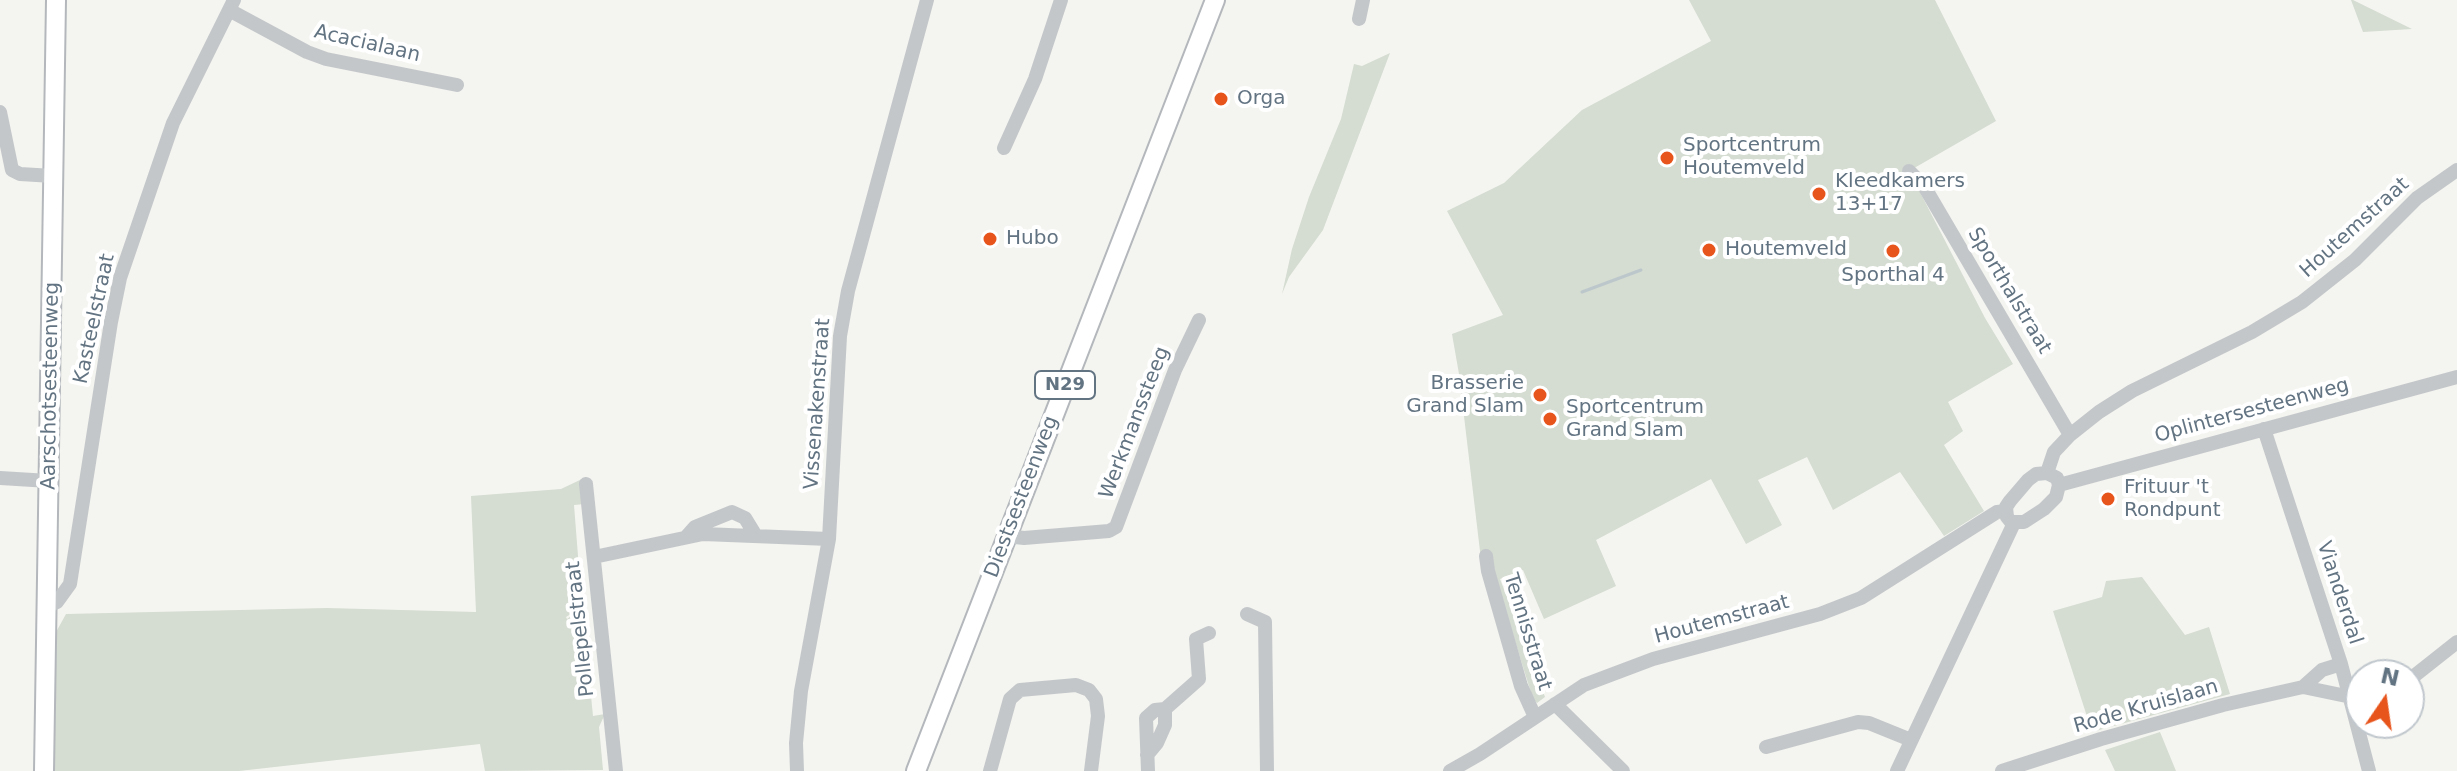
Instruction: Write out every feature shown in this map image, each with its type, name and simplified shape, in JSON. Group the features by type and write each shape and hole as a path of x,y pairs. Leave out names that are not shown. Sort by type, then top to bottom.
{"main road":[{"name":"Aarschotsesteenweg","path":"44,771 56,0"},
{"name":"Diestsesteenweg","path":"916,771 1215,0"}],"street":[{"name":"Vissenakenstraat","path":"797,771 801,691 829,539 840,336 848,291 927,0"},
{"path":"1004,148 1035,79 1061,0"},
{"path":"1359,19 1363,0"},
{"name":"Acacialaan","path":"231,5 307,52 326,59 457,85"},
{"name":"Kasteelstraat","path":"47,606 57,602 70,584 120,278 173,123 231,5"},
{"path":"0,112 12,170 20,174 53,176"},
{"name":"Houtemstraat","path":"2010,517 2010,501 2028,480 2036,474 2047,473 2050,459 2070,435 2111,403 2252,332 2302,302 2355,260 2417,198 2457,170"},
{"name":"Sporthalstraat","path":"1909,171 1924,186 2070,435"},
{"name":"Werkmanssteeg","path":"1007,536 1024,538 1109,531 1116,527 1175,370 1199,320"},
{"name":"Oplintersesteenweg","path":"2059,485 2457,377"},
{"name":"Vianderdal","path":"2264,429 2345,669"},
{"path":"2047,473 2053,474 2059,485"},
{"path":"0,478 49,481"},
{"name":"Pollepelstraat","path":"586,484 616,771"},
{"name":"Houtemstraat","path":"1450,771 1584,685 1625,668 1820,614 1861,598 1997,512 2024,522 2056,497 2059,485"},
{"path":"685,538 695,527 732,512 745,518 756,536"},
{"path":"1897,771 2010,517"},
{"path":"594,557 703,534 829,539"},
{"name":"Tennisstraat","path":"1486,556 1521,686 1535,717"},
{"path":"1247,614 1265,622 1267,771"},
{"path":"1148,771 1146,718 1155,710 1165,709 1199,679 1196,639 1209,633"},
{"path":"2425,667 2457,642"},
{"name":"Rode Kruislaan","path":"2303,687 2322,670 2341,664"},
{"path":"990,771 1010,699 1020,690 1076,685 1089,690 1096,699 1098,716 1091,771"},
{"name":"Rode Kruislaan","path":"2002,771 2131,730 2303,687 2345,696"},
{"path":"1555,704 1623,771"},
{"path":"1766,747 1858,722 1869,723 1911,740"},
{"name":"Vianderdal","path":"2363,739 2369,771"}],"shaded area":[{"name":"Houtemveld","path":"1689,0 1935,0 1996,121 1909,171 1985,318 2013,364 1948,402 1963,431 1944,445 1984,511 1944,536 1900,472 1833,510 1807,457 1758,480 1782,525 1746,544 1711,479 1596,540 1616,586 1544,619 1523,570 1500,579 1545,697 1537,703 1533,699 1494,574 1482,568 1452,334 1503,315 1447,211 1504,183 1582,110 1711,41"},
{"path":"2353,0 2412,29 2363,32"},
{"path":"1390,53 1323,230 1289,277 1282,294 1292,249 1309,197 1341,119 1354,64 1362,66"},
{"path":"582,479 585,504 574,505 582,607 566,617 577,612 583,616 593,716 605,714 599,727 603,770 485,771 480,744 239,771 50,771 50,643 66,614 327,608 476,612 471,496 561,489"},
{"path":"2142,577 2185,635 2209,627 2230,694 2092,732 2053,611 2102,597 2106,581"},
{"path":"2160,732 2176,771 2115,771 2105,750"}],"waterway":[{"path":"1582,292 1641,270"}],"place":[{"name":"Orga","path":"1221,99"},
{"name":"Sportcentrum Houtemveld","path":"1667,158"},
{"name":"Kleedkamers 13+17","path":"1819,194"},
{"name":"Hubo","path":"990,239"},
{"name":"Houtemveld","path":"1709,250"},
{"name":"Sporthal 4","path":"1893,251"},
{"name":"Brasserie Grand Slam","path":"1540,395"},
{"name":"Sportcentrum Grand Slam","path":"1550,419"},
{"name":"Frituur 't Rondpunt","path":"2108,499"}]}
